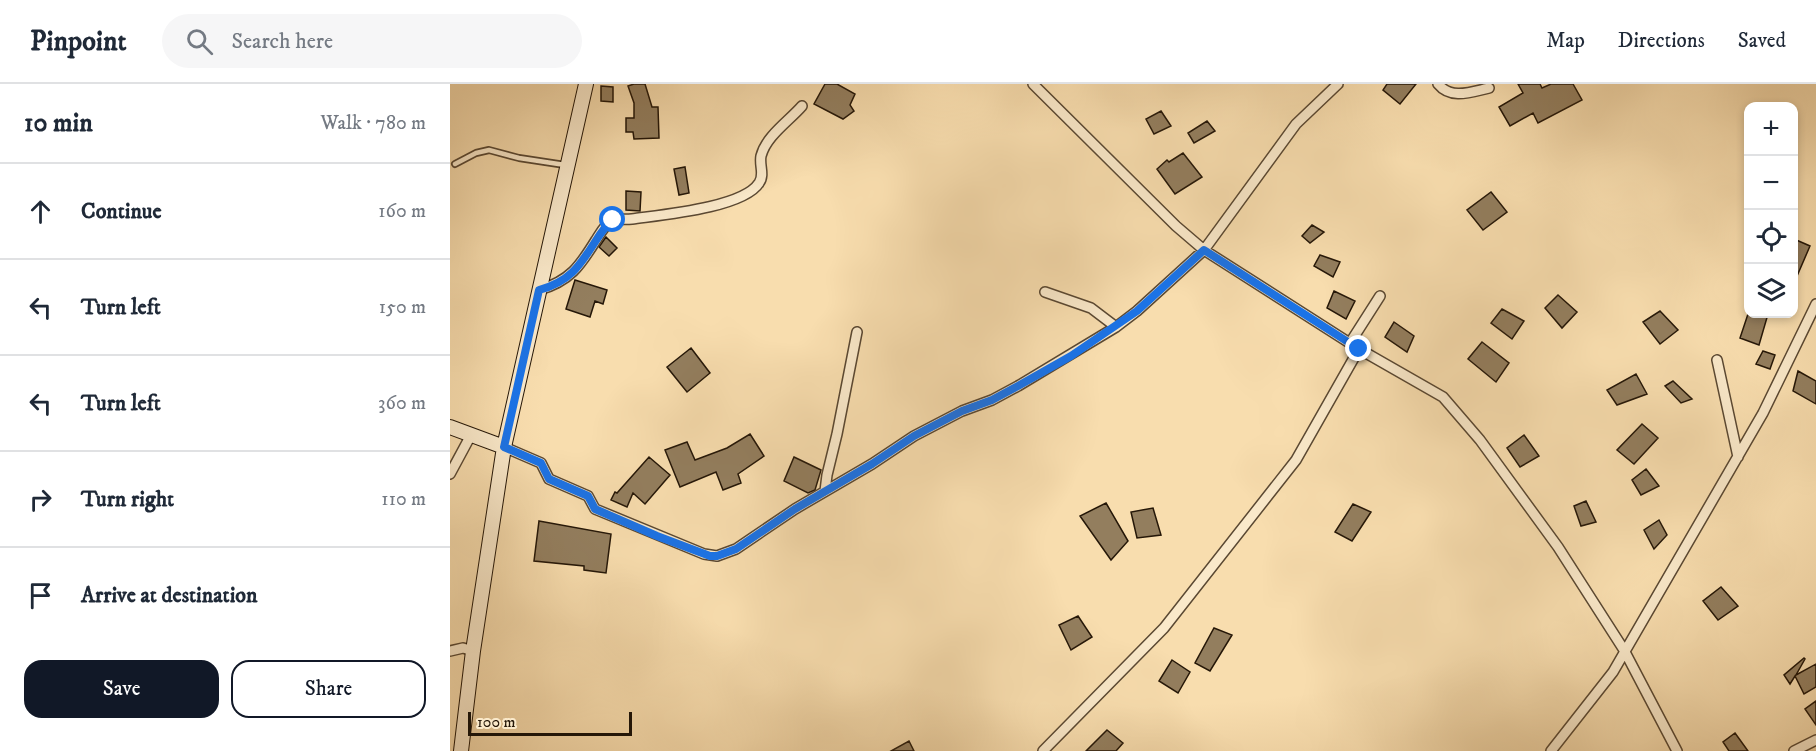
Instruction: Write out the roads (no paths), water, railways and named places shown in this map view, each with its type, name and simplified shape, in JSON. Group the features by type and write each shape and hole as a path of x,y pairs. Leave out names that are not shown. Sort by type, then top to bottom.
{"main road":[{"path":"461,751 473,651 504,447 586,84"},
{"path":"450,427 504,447"}],"street":[{"path":"1033,84 1176,226 1204,250 1355,346 1443,398 1480,440 1558,547 1624,650 1677,751"},
{"path":"504,447 541,463 549,479 588,496 595,509 710,556 717,556 736,549 795,509 938,423 1018,386 1116,327 1137,311 1204,250 1296,124 1338,84"},
{"path":"1438,84 1443,90 1452,94 1489,88"},
{"path":"539,290 555,286 574,271 610,222 616,219 697,209 717,205 746,194 759,184 762,173 761,156 769,142 802,106"},
{"path":"1045,292 1091,308 1116,327"},
{"path":"1043,751 1164,628 1296,460 1380,296"},
{"path":"1551,751 1613,672 1763,413 1816,304"},
{"path":"825,491 856,332"},
{"path":"1716,360 1738,457"},
{"path":"450,474 471,435"},
{"path":"450,651 463,648 473,651"},
{"path":"1794,751 1816,740"}],"lane":[{"path":"455,164 476,153 489,150 519,158 568,166"}]}
